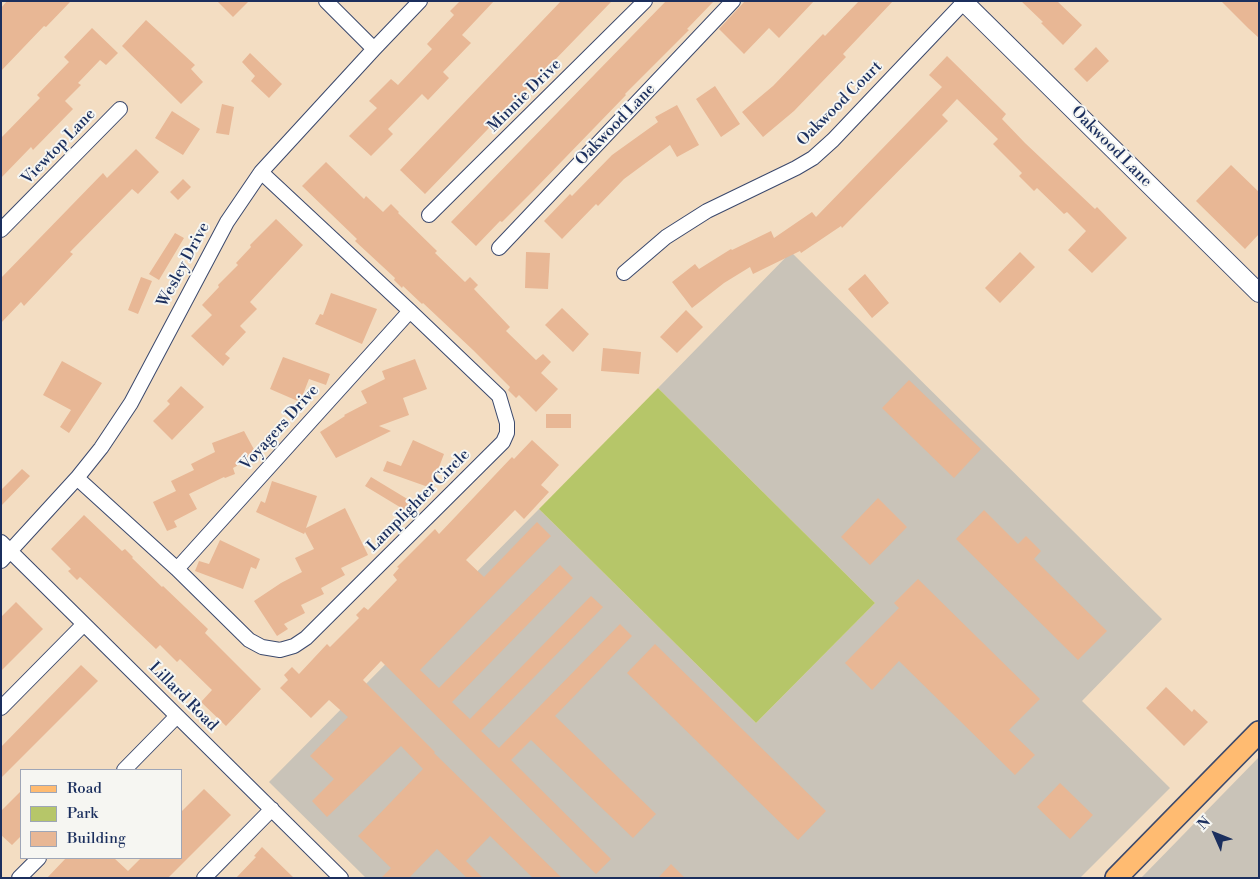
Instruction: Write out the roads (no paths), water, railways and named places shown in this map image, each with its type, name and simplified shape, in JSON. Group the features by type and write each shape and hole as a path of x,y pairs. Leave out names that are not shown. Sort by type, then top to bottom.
{"main road":[{"path":"1116,878 1259,732"}],"street":[{"path":"326,1 374,49"},
{"name":"Wesley Drive","path":"5,551 76,478 101,448 131,403 227,222 261,172 420,1"},
{"name":"Minnie Drive","path":"429,215 645,1"},
{"name":"Oakwood Lane","path":"499,248 733,1"},
{"name":"Oakwood Lane","path":"963,2 1257,288"},
{"name":"Oakwood Court","path":"624,273 666,236 707,211 796,168 812,158 834,140 963,2"},
{"name":"Viewtop Lane","path":"1,230 120,108"},
{"name":"Lamplighter Circle","path":"76,478 177,568 249,640 262,647 280,650 294,646 306,638 503,442 507,433 507,423 499,396 261,172"},
{"name":"Voyagers Drive","path":"177,568 410,311"},
{"name":"Lillard Road","path":"5,551 84,624 341,878"},
{"path":"1,708 84,624"},
{"path":"125,769 178,716"},
{"path":"204,878 272,809"},
{"path":"19,878 38,859"}]}
